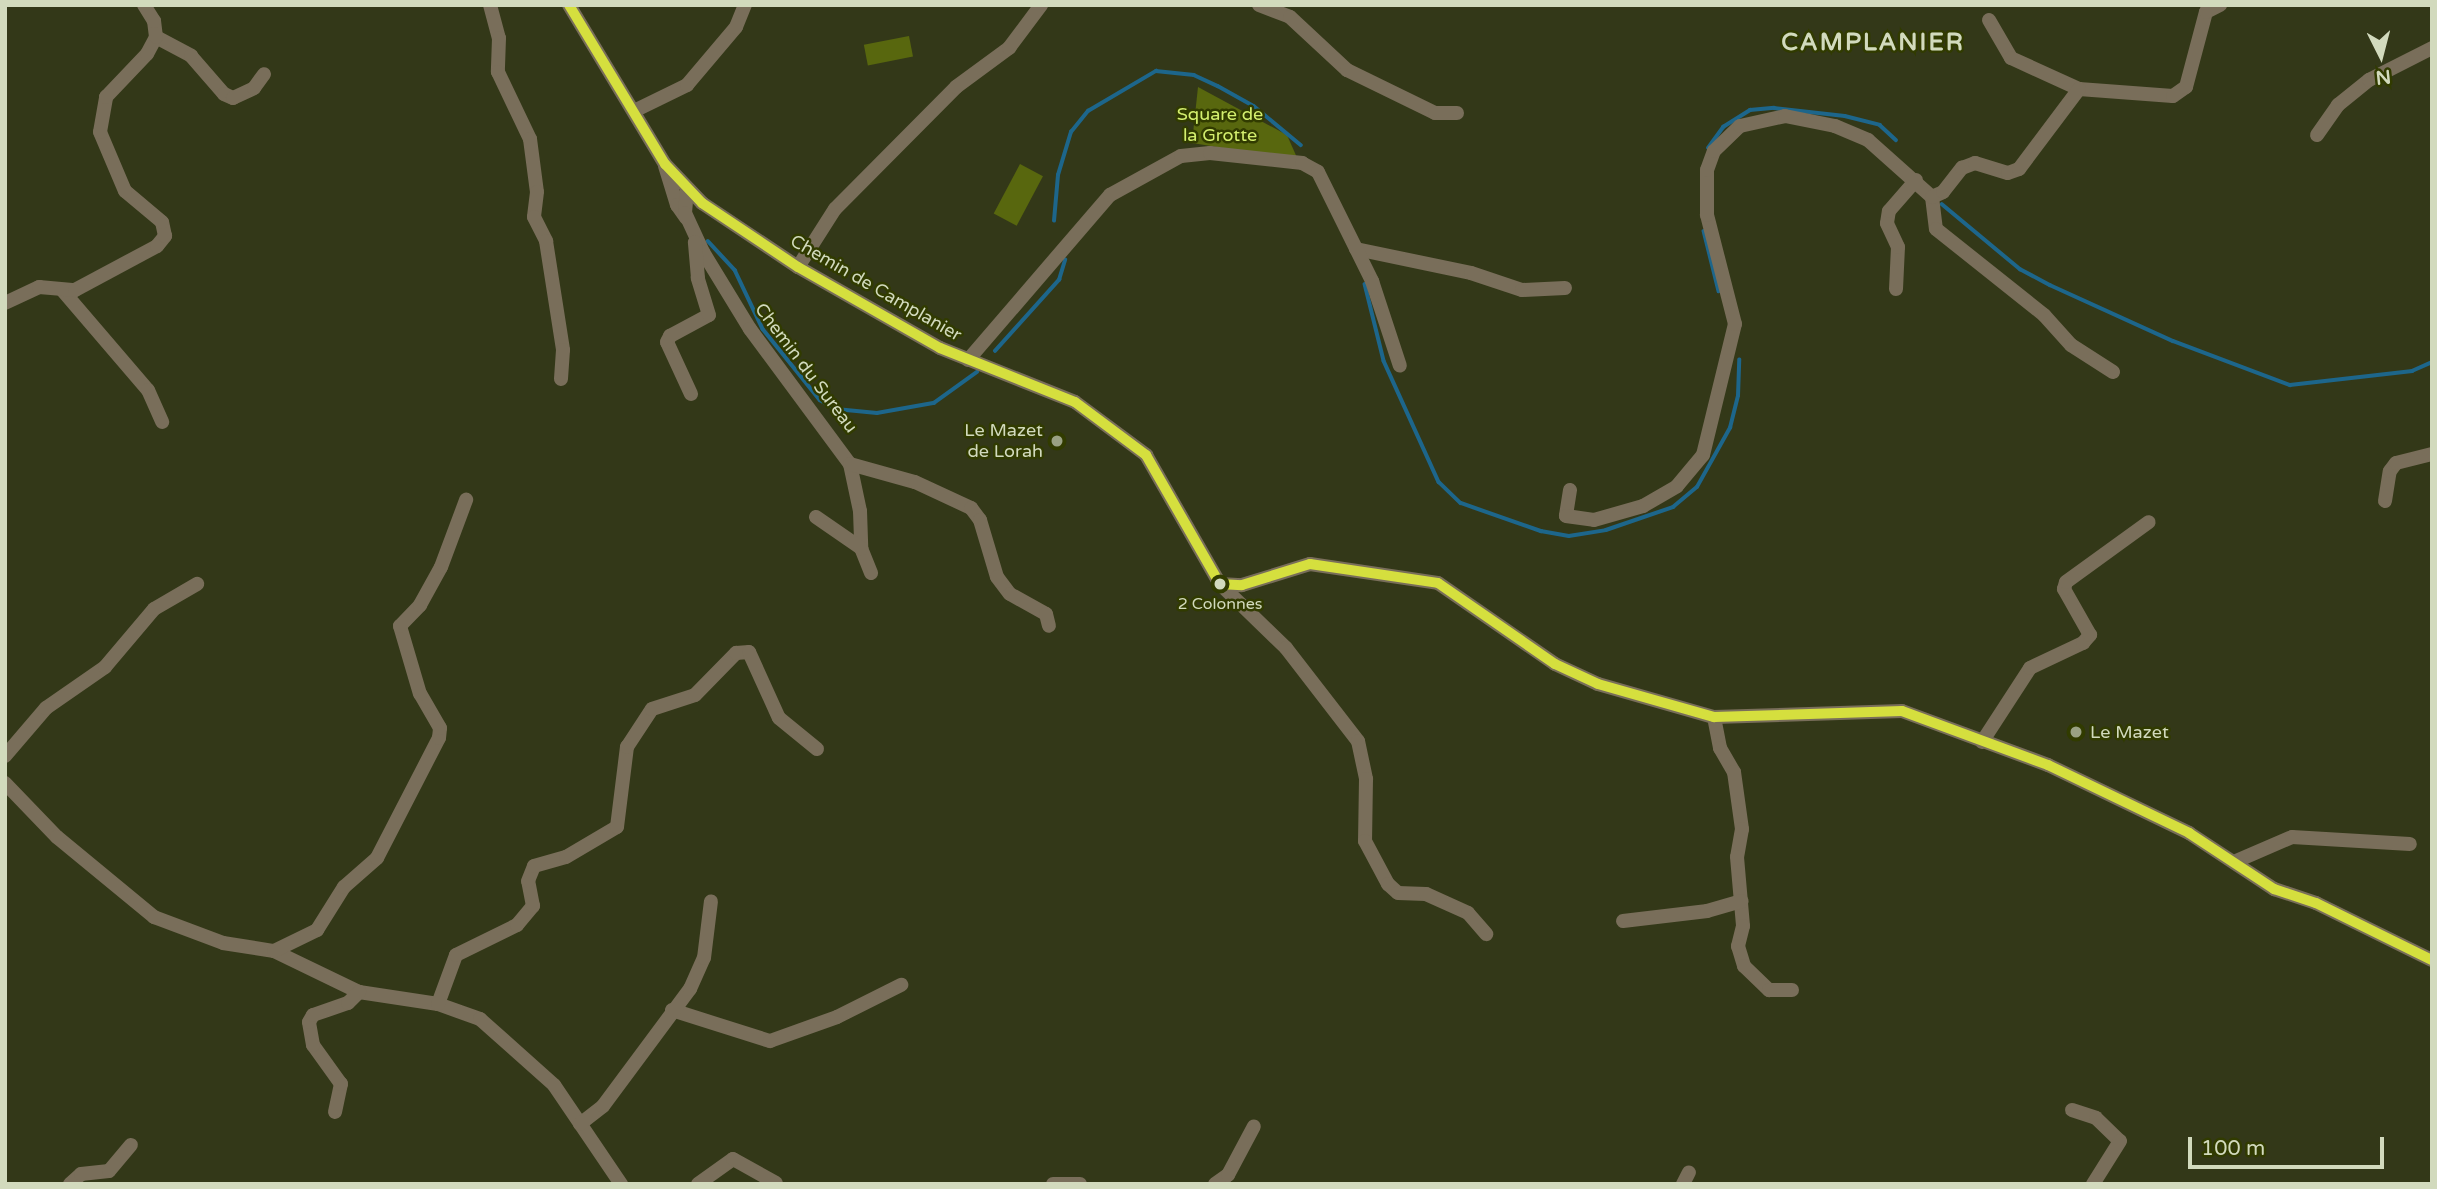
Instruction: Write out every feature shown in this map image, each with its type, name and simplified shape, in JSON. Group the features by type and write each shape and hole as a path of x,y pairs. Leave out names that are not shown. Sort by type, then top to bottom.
{"street":[{"path":"5,303 39,287 75,290 145,252 165,236 162,222 125,191 100,132 106,97 147,54 156,37 154,21 144,5"},
{"path":"490,5 499,38 498,72 530,139 537,191 534,217 546,241 563,350 561,379"},
{"name":"Chemin de Camplanier","path":"569,5 636,110 665,164 702,203 799,267 968,360 1075,402 1146,455 1220,584 1233,601 1286,648 1359,741 1366,779 1365,841 1388,884 1398,893 1426,894 1468,914 1486,934"},
{"path":"636,110 687,85 736,27 745,5"},
{"path":"799,267 835,209 956,87 1009,48 1041,5"},
{"path":"1259,5 1290,17 1347,70 1435,113 1457,113"},
{"path":"1989,20 2011,58 2079,89 2173,96 2186,88 2206,12 2221,5"},
{"path":"156,37 191,56 225,94 233,98 254,88 264,75"},
{"path":"2316,135 2338,105 2369,80 2432,48"},
{"path":"2079,89 2019,169 2008,173 1975,163 1962,168 1937,195 1936,229 2044,315 2071,345 2113,372"},
{"path":"1570,490 1566,516 1594,520 1643,506 1677,486 1703,455 1735,324 1707,215 1707,170 1725,138 1740,126 1767,117 1806,117 1868,140 1937,195"},
{"path":"968,360 1110,195 1181,156 1210,153 1310,166 1318,172 1372,281 1400,366"},
{"name":"Chemin du Sureau","path":"665,164 677,205 750,329 850,464 860,511 862,548 871,573"},
{"path":"1896,289 1898,247 1887,223 1889,211 1916,180"},
{"name":"Chemin du Sureau","path":"687,190 692,228"},
{"path":"691,394 667,342 670,336 709,316 698,278 692,228 702,203"},
{"path":"1356,249 1471,273 1522,290 1564,288"},
{"path":"64,291 148,390 162,422"},
{"path":"2385,501 2390,471 2396,463 2432,454"},
{"path":"850,464 915,482 971,508 980,520 997,577 1010,594 1046,614 1049,626"},
{"path":"274,951 317,930 344,887 377,858 439,738 440,728 420,694 400,625 420,605 441,567 466,500"},
{"path":"816,517 862,548"},
{"path":"1982,743 2030,668 2083,643 2090,635 2064,589 2066,582 2149,522"},
{"path":"1220,584 1242,584 1310,564 1438,583 1555,664 1598,684 1714,717 1902,711 1982,743 2048,765 2189,833 2274,889 2316,902 2432,960"},
{"path":"5,756 46,708 106,667 153,609 197,584"},
{"path":"438,1004 456,955 507,931 533,906 528,881 534,866 566,857 617,827 627,747 652,709 695,695 736,653 749,652 779,718 817,749"},
{"path":"1714,717 1720,748 1736,783 1742,829 1737,857 1742,901 1738,946 1744,966 1769,990 1792,990"},
{"path":"5,783 57,837 154,917 223,943 274,951 359,992 458,1008 500,1032 554,1085 621,1184"},
{"path":"2234,862 2292,837 2410,844"},
{"path":"580,1124 603,1106 690,989 704,958 711,901"},
{"path":"1623,921 1707,911 1742,901"},
{"path":"672,1010 770,1041 838,1017 901,985"},
{"path":"335,1112 341,1084 313,1045 309,1022 313,1015 348,1003 359,992"},
{"path":"2071,1110 2096,1118 2120,1141 2094,1184"},
{"path":"1215,1184 1228,1175 1254,1126"},
{"path":"70,1184 81,1174 109,1171 131,1145"},
{"path":"698,1184 733,1159 776,1183"},
{"path":"1053,1184 1080,1184"}],"green space":[{"path":"909,36 913,57 868,65 864,45"},
{"name":"Square de la Grotte","path":"1198,87 1287,135 1298,160 1192,143"},
{"path":"1020,164 1043,176 1017,226 994,213"}],"waterway":[{"path":"1054,221 1058,175 1071,132 1088,111 1156,71 1194,75 1218,86 1254,106 1301,145"},
{"path":"1708,148 1723,127 1750,110 1774,108 1845,116 1880,125 1896,140"},
{"path":"1942,204 2020,269 2050,285 2173,341 2290,385 2412,371 2432,362"},
{"path":"1704,231 1719,291"},
{"path":"708,241 735,270 763,329 820,400 836,409 877,413 934,403 977,372"},
{"path":"995,351 1059,280 1065,260"},
{"path":"1365,284 1384,361 1439,482 1461,503 1541,531 1569,536 1606,530 1673,507 1697,487 1730,428 1738,396 1739,360"}],"transit line":[{"path":"569,5 665,164 702,203 798,267 940,348 1075,402 1146,455 1220,584 1242,585 1310,564 1438,583 1555,664 1598,684 1714,717 1902,711 2048,765 2189,833 2274,889 2316,903 2432,960"}],"place":[{"name":"Le Mazet de Lorah","path":"1057,441"},
{"name":"2 Colonnes","path":"1220,584"},
{"name":"Le Mazet","path":"2076,732"}],"district":[{"name":"CAMPLANIER","path":"1873,43"}]}
